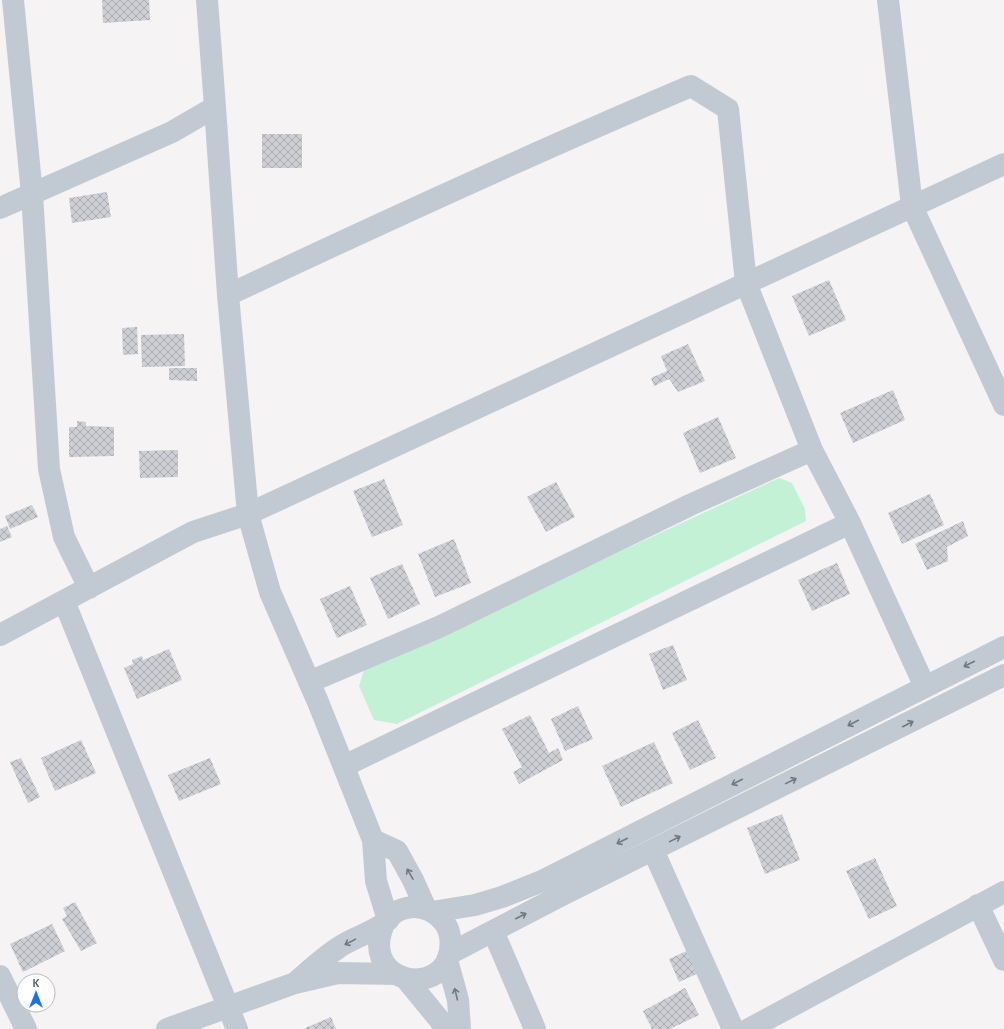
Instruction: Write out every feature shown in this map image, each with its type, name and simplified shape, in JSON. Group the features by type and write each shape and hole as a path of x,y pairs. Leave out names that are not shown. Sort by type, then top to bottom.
{"street":[{"path":"13,0 32,194 49,469 64,537 89,588"},
{"path":"207,0 228,294 248,514 270,592 344,766 373,840 376,881 386,922"},
{"path":"888,0 912,206 997,368 1004,405"},
{"path":"228,294 577,135 691,86 728,109 746,283 812,450 850,523 925,687"},
{"path":"0,208 172,132 215,107"},
{"path":"0,635 193,532 248,514 1004,164"},
{"path":"309,682 439,627 690,505 812,450"},
{"path":"344,766 850,523"},
{"path":"64,601 237,1029"},
{"path":"429,910 482,903 502,897 542,881 1004,647"},
{"path":"448,957 493,931 653,850 1004,676"},
{"path":"373,840 397,851 429,910"},
{"path":"653,850 733,1029"},
{"path":"749,1029 1004,892"},
{"path":"978,905 1004,960"},
{"path":"167,1029 295,983 338,973 401,976 418,979 429,977 439,970 448,957 451,948 450,936 446,924 438,915 429,910 414,907 402,909 392,915 386,922 380,934 378,946 381,957 387,967 401,976 447,1029"},
{"path":"295,983 338,948 386,922"},
{"path":"493,931 535,1029"},
{"path":"448,957 458,1000 460,1029"},
{"path":"0,976 26,1029"}],"green space":[{"path":"779,478 792,483 805,509 806,521 397,724 374,720 359,686 364,670"}],"building":[{"path":"102,0 149,0 150,20 103,23"},
{"path":"262,134 302,134 302,168 262,168"},
{"path":"107,192 111,217 72,223 69,198"},
{"path":"829,280 846,320 809,336 792,296"},
{"path":"137,327 138,354 123,355 122,328"},
{"path":"184,334 185,366 142,367 141,335"},
{"path":"688,344 705,381 678,392 669,379 654,386 651,378 667,371 661,356"},
{"path":"169,368 197,368 197,381 169,380"},
{"path":"893,390 905,420 853,443 840,413"},
{"path":"718,417 736,458 700,473 683,433"},
{"path":"77,421 86,422 86,426 114,427 114,456 69,457 69,427 77,427"},
{"path":"178,450 178,477 140,478 139,451"},
{"path":"384,479 403,525 372,537 353,491"},
{"path":"556,482 575,517 546,532 527,497"},
{"path":"930,494 944,525 902,544 888,513"},
{"path":"32,505 38,517 10,529 5,516"},
{"path":"963,521 968,536 947,547 948,561 927,570 915,544"},
{"path":"7,526 12,537 0,542 0,529"},
{"path":"454,539 471,583 435,597 418,554"},
{"path":"837,563 850,594 812,611 798,580"},
{"path":"402,564 420,604 388,619 370,578"},
{"path":"350,586 367,625 337,638 320,599"},
{"path":"673,645 687,680 663,690 649,654"},
{"path":"169,649 182,680 137,699 124,668 133,664 132,660 142,656 143,660"},
{"path":"578,706 593,739 565,751 551,719"},
{"path":"530,715 549,753 558,748 563,760 519,784 513,772 522,767 502,729"},
{"path":"698,720 716,758 690,770 672,733"},
{"path":"81,740 96,773 55,791 41,758"},
{"path":"654,742 673,783 621,807 602,766"},
{"path":"21,758 40,797 28,803 10,762"},
{"path":"210,758 221,784 179,801 168,775"},
{"path":"782,814 800,860 765,874 747,828"},
{"path":"875,858 897,906 869,919 846,871"},
{"path":"75,902 97,943 81,951 62,919 67,916 63,908"},
{"path":"52,924 65,951 23,972 10,944"},
{"path":"691,949 701,972 679,982 669,959"},
{"path":"685,988 699,1015 670,1029 652,1029 643,1011"},
{"path":"331,1017 336,1029 303,1029"}]}
